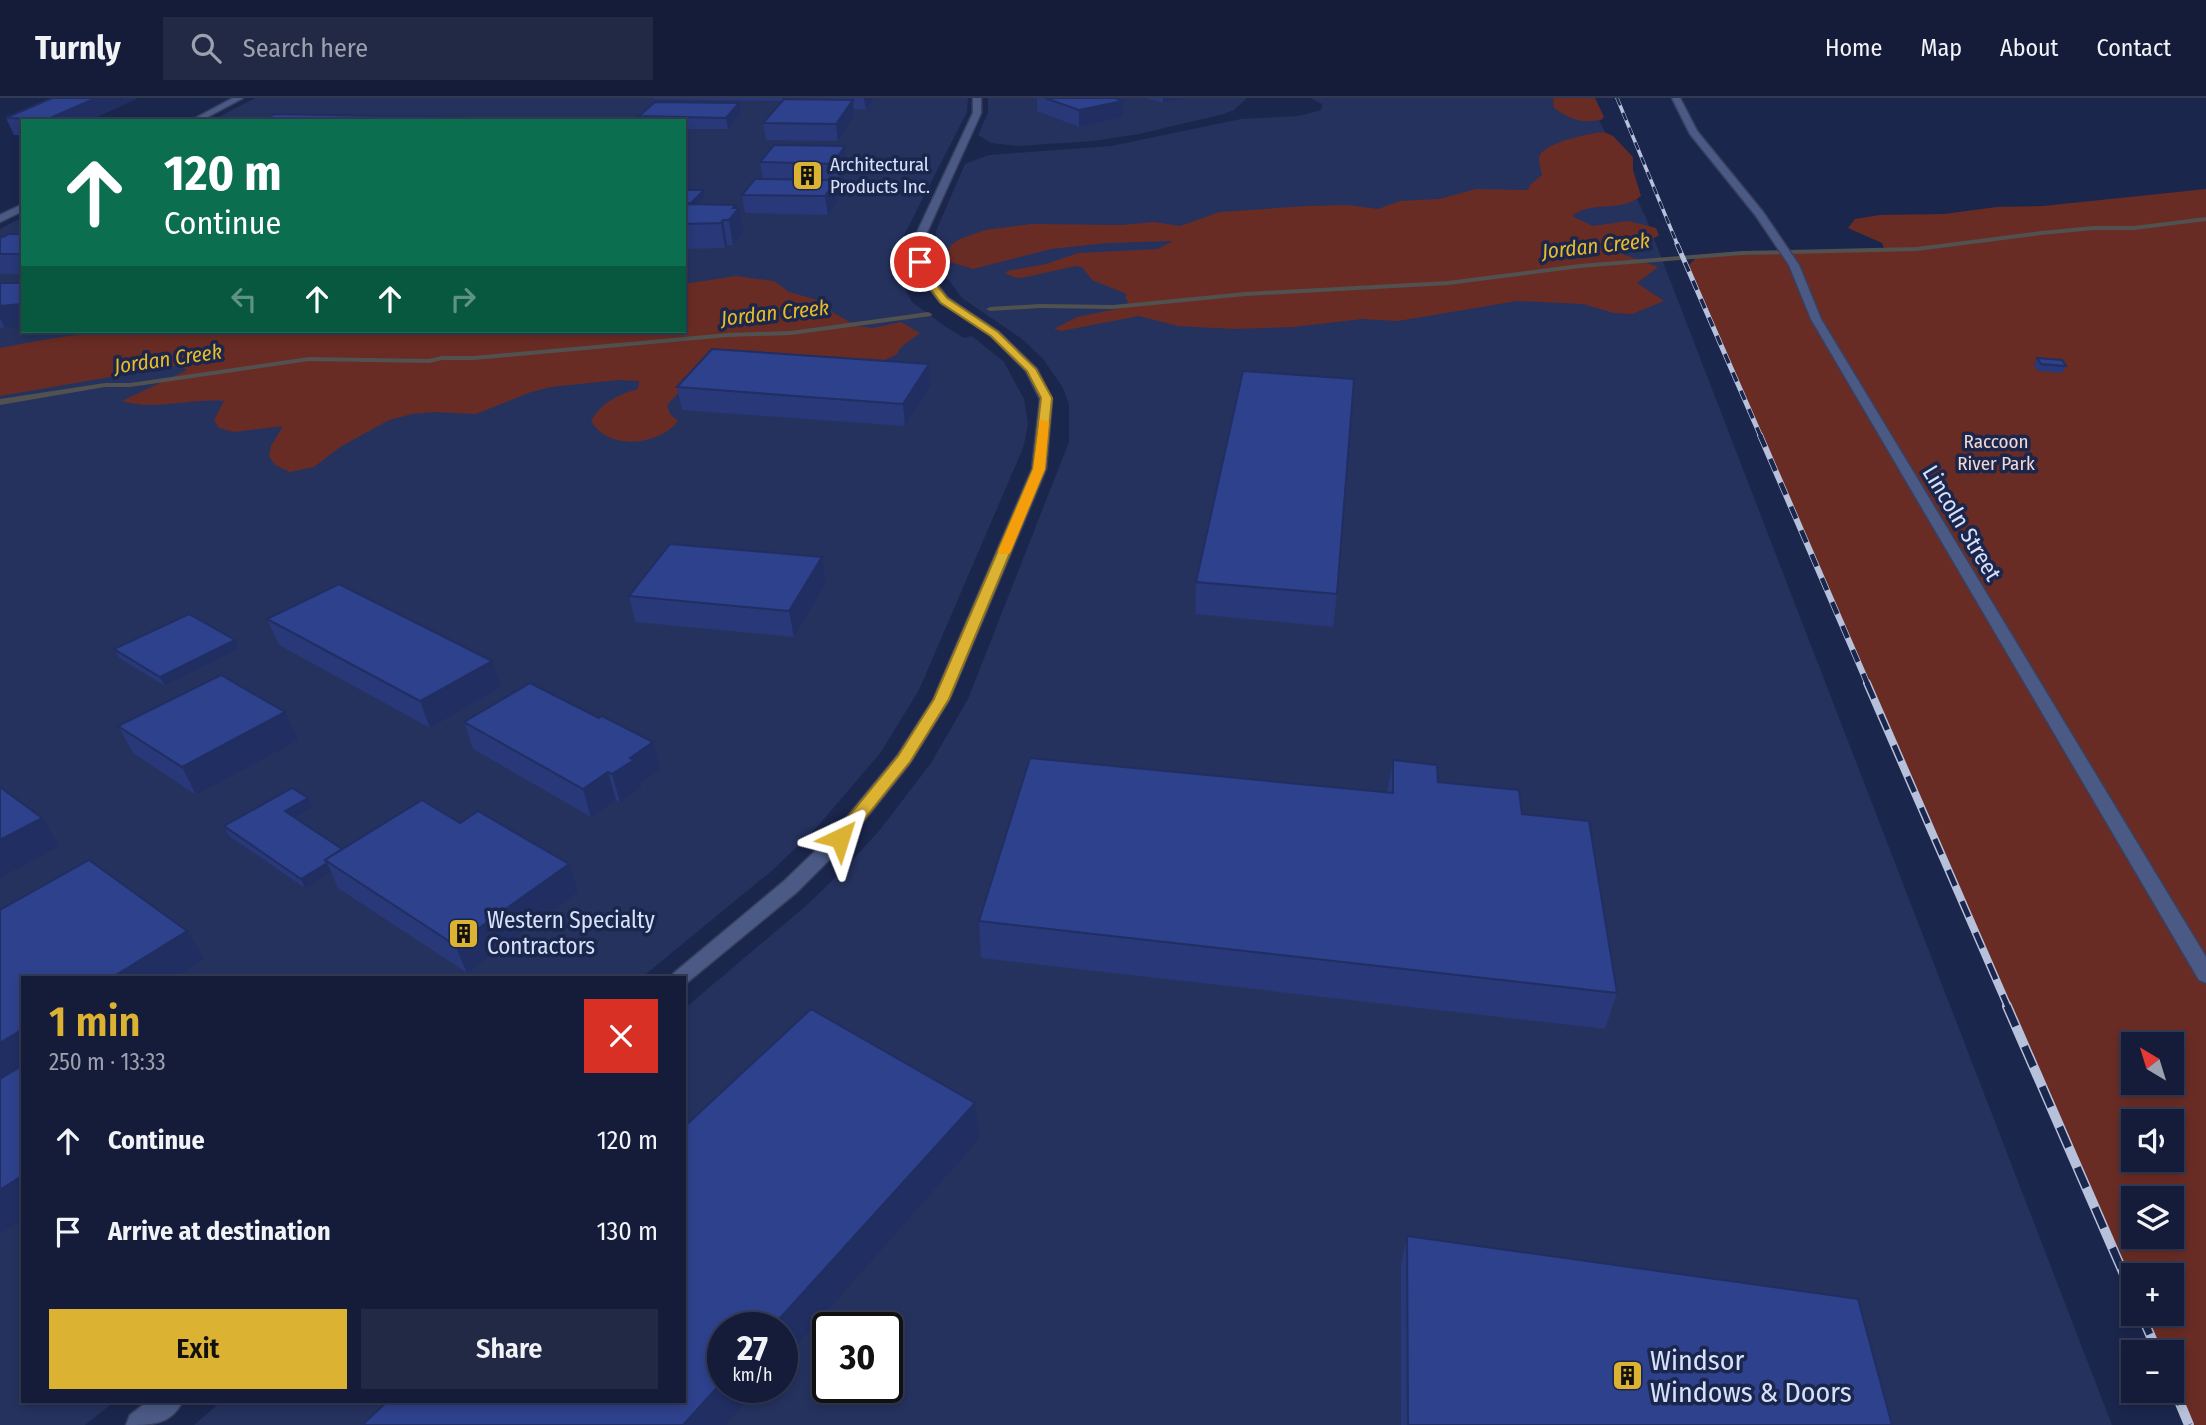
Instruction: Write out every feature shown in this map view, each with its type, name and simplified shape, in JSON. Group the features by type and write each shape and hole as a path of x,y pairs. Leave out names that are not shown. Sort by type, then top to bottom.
{"street":[{"path":"198,119 239,98"},
{"path":"683,976 790,887 840,838 904,759 941,699 1039,469 1046,398 1031,369 1015,351 944,300 927,279 920,262 919,239 977,113 978,98"},
{"name":"Lincoln Street","path":"1676,98 1693,132 1779,240 1794,265 1822,331 2206,975"},
{"path":"0,219 21,208"},
{"path":"140,1425 167,1403"}],"shaded area":[{"path":"255,98 968,98 967,112 903,237 902,258 908,279 914,287 905,289 912,302 964,338 972,336 1004,362 1024,399 1028,423 1023,448 919,690 881,752 819,825 775,868 643,976 21,976 21,1403 113,1403 85,1425 0,1425 0,229 21,218 21,333 686,333 686,119 215,119"},
{"path":"988,98 1247,98 1234,110 1224,114 1139,134 1093,141 1018,146 991,143 978,135 988,113"},
{"path":"1310,98 1576,98 1599,120 1646,218 2112,1425 194,1425 220,1403 686,1403 686,1007 807,905 845,868 879,831 931,763 968,699 1069,442 1069,405 1063,388 1044,360 1022,339 962,298 939,267 936,231 965,164 989,155 1111,146 1241,119 1299,116 1321,110 1322,104"}],"green space":[{"path":"1553,98 1595,98 1604,117 1601,120 1587,121 1571,118 1554,108"},
{"path":"1604,132 1613,136 1633,157 1633,170 1641,196 1624,204 1588,209 1572,216 1593,226 1628,221 1656,228 1659,235 1654,238 1625,245 1614,251 1658,267 1637,283 1664,301 1632,314 1614,313 1583,304 1517,301 1398,321 1362,319 1293,327 1234,329 1178,326 1139,316 1061,331 1054,329 1077,317 1126,307 1129,304 1125,297 1127,294 1092,280 1083,268 1076,266 1017,278 1006,274 1007,271 1046,264 1078,253 1158,249 1173,241 1107,243 1051,249 973,269 943,260 951,245 960,239 985,230 1031,224 1122,225 1154,222 1180,226 1220,212 1347,205 1378,209 1400,201 1439,199 1476,189 1528,190 1542,175 1539,158 1548,148 1588,134"},
{"name":"Raccoon River Park","path":"2206,189 2206,1425 2189,1425 2180,1403 2184,1403 2184,1340 2152,1340 2146,1326 2184,1326 2184,1263 2121,1263 2121,1267 1687,267 1697,257 1884,248 1882,243 1848,228 1855,219 1880,215 1944,214 1997,207 2043,206"},
{"path":"736,276 774,281 789,292 821,301 825,308 857,326 873,328 901,322 920,333 901,347 897,354 883,361 823,357 691,379 667,405 670,414 678,421 659,436 647,440 621,441 609,437 599,431 591,421 611,400 638,389 639,381 618,380 551,387 476,414 434,412 389,420 340,447 314,467 290,472 275,465 269,456 271,446 283,426 234,432 219,428 214,420 224,401 146,405 122,401 187,370 180,365 0,396 0,348 94,334 686,333 686,284"}],"building":[{"path":"52,98 96,98 48,119 6,118"},
{"path":"1045,98 1115,98 1123,101 1079,110"},
{"path":"784,99 853,100 836,124 763,123"},
{"path":"655,102 739,103 726,118 639,116"},
{"path":"274,114 538,119 265,119"},
{"path":"774,145 845,146 836,159 841,159 838,164 760,162"},
{"path":"755,179 836,180 825,196 742,195"},
{"path":"704,190 691,203 686,203 686,192"},
{"path":"686,204 736,205 733,208 739,208 729,220 723,220 721,223 686,224"},
{"path":"9,234 21,234 21,254 0,254 0,238"},
{"path":"0,283 21,283 21,304 0,306"},
{"path":"712,349 929,364 903,404 677,387"},
{"path":"2037,358 2062,360 2066,366 2041,364"},
{"path":"1243,371 1354,379 1337,594 1196,582"},
{"path":"670,544 822,557 789,611 629,596"},
{"path":"339,584 492,661 420,701 267,619"},
{"path":"189,614 235,640 160,677 114,649"},
{"path":"221,675 285,712 182,767 118,726"},
{"path":"530,683 653,742 630,758 634,760 612,774 608,772 583,789 464,722"},
{"path":"1030,758 1393,793 1393,760 1437,765 1438,782 1519,790 1522,814 1589,821 1617,993 979,921"},
{"path":"0,787 42,818 0,840"},
{"path":"292,788 308,798 285,811 342,849 325,860 327,863 301,879 224,826"},
{"name":"Western Specialty Contractors","path":"422,800 460,823 478,811 569,864 455,945 325,860"},
{"path":"89,860 187,931 114,976 21,976 21,1030 0,1043 0,910"},
{"path":"811,1009 975,1103 786,1312 707,1312 707,1399 683,1425 362,1425 386,1403 686,1403 686,1125"},
{"path":"21,1066 21,1176 0,1190 0,1079"},
{"name":"Windsor Windows & Doors","path":"1407,1236 1858,1299 1892,1425 1408,1425"}],"waterway":[{"name":"Jordan Creek","path":"990,309 1040,306 1113,307 1245,294 1448,283 1580,266 1742,253 1917,249 2041,233 2094,228 2134,228 2206,219"},
{"name":"Jordan Creek","path":"0,402 105,385 130,385 309,359 429,361 442,358 474,358 728,335 791,333 928,314"}],"railway":[{"path":"1617,98 1678,246"},
{"path":"1677,244 1761,437"},
{"path":"1760,435 1868,685"},
{"path":"1867,683 2008,1007"},
{"path":"2007,1006 2121,1267"},
{"path":"2146,1326 2152,1340"},
{"path":"2180,1403 2189,1425"}],"slow traffic":[{"path":"1004,551 1039,469 1044,422"}],"place":[{"name":"Architectural Products Inc.","path":"807,175"},
{"name":"Western Specialty Contractors","path":"464,933"},
{"name":"Windsor Windows & Doors","path":"1627,1376"}],"route":[{"path":"840,838 904,759 941,699 1039,469 1046,398 1031,369 995,334 944,300 927,279 920,262"}]}
